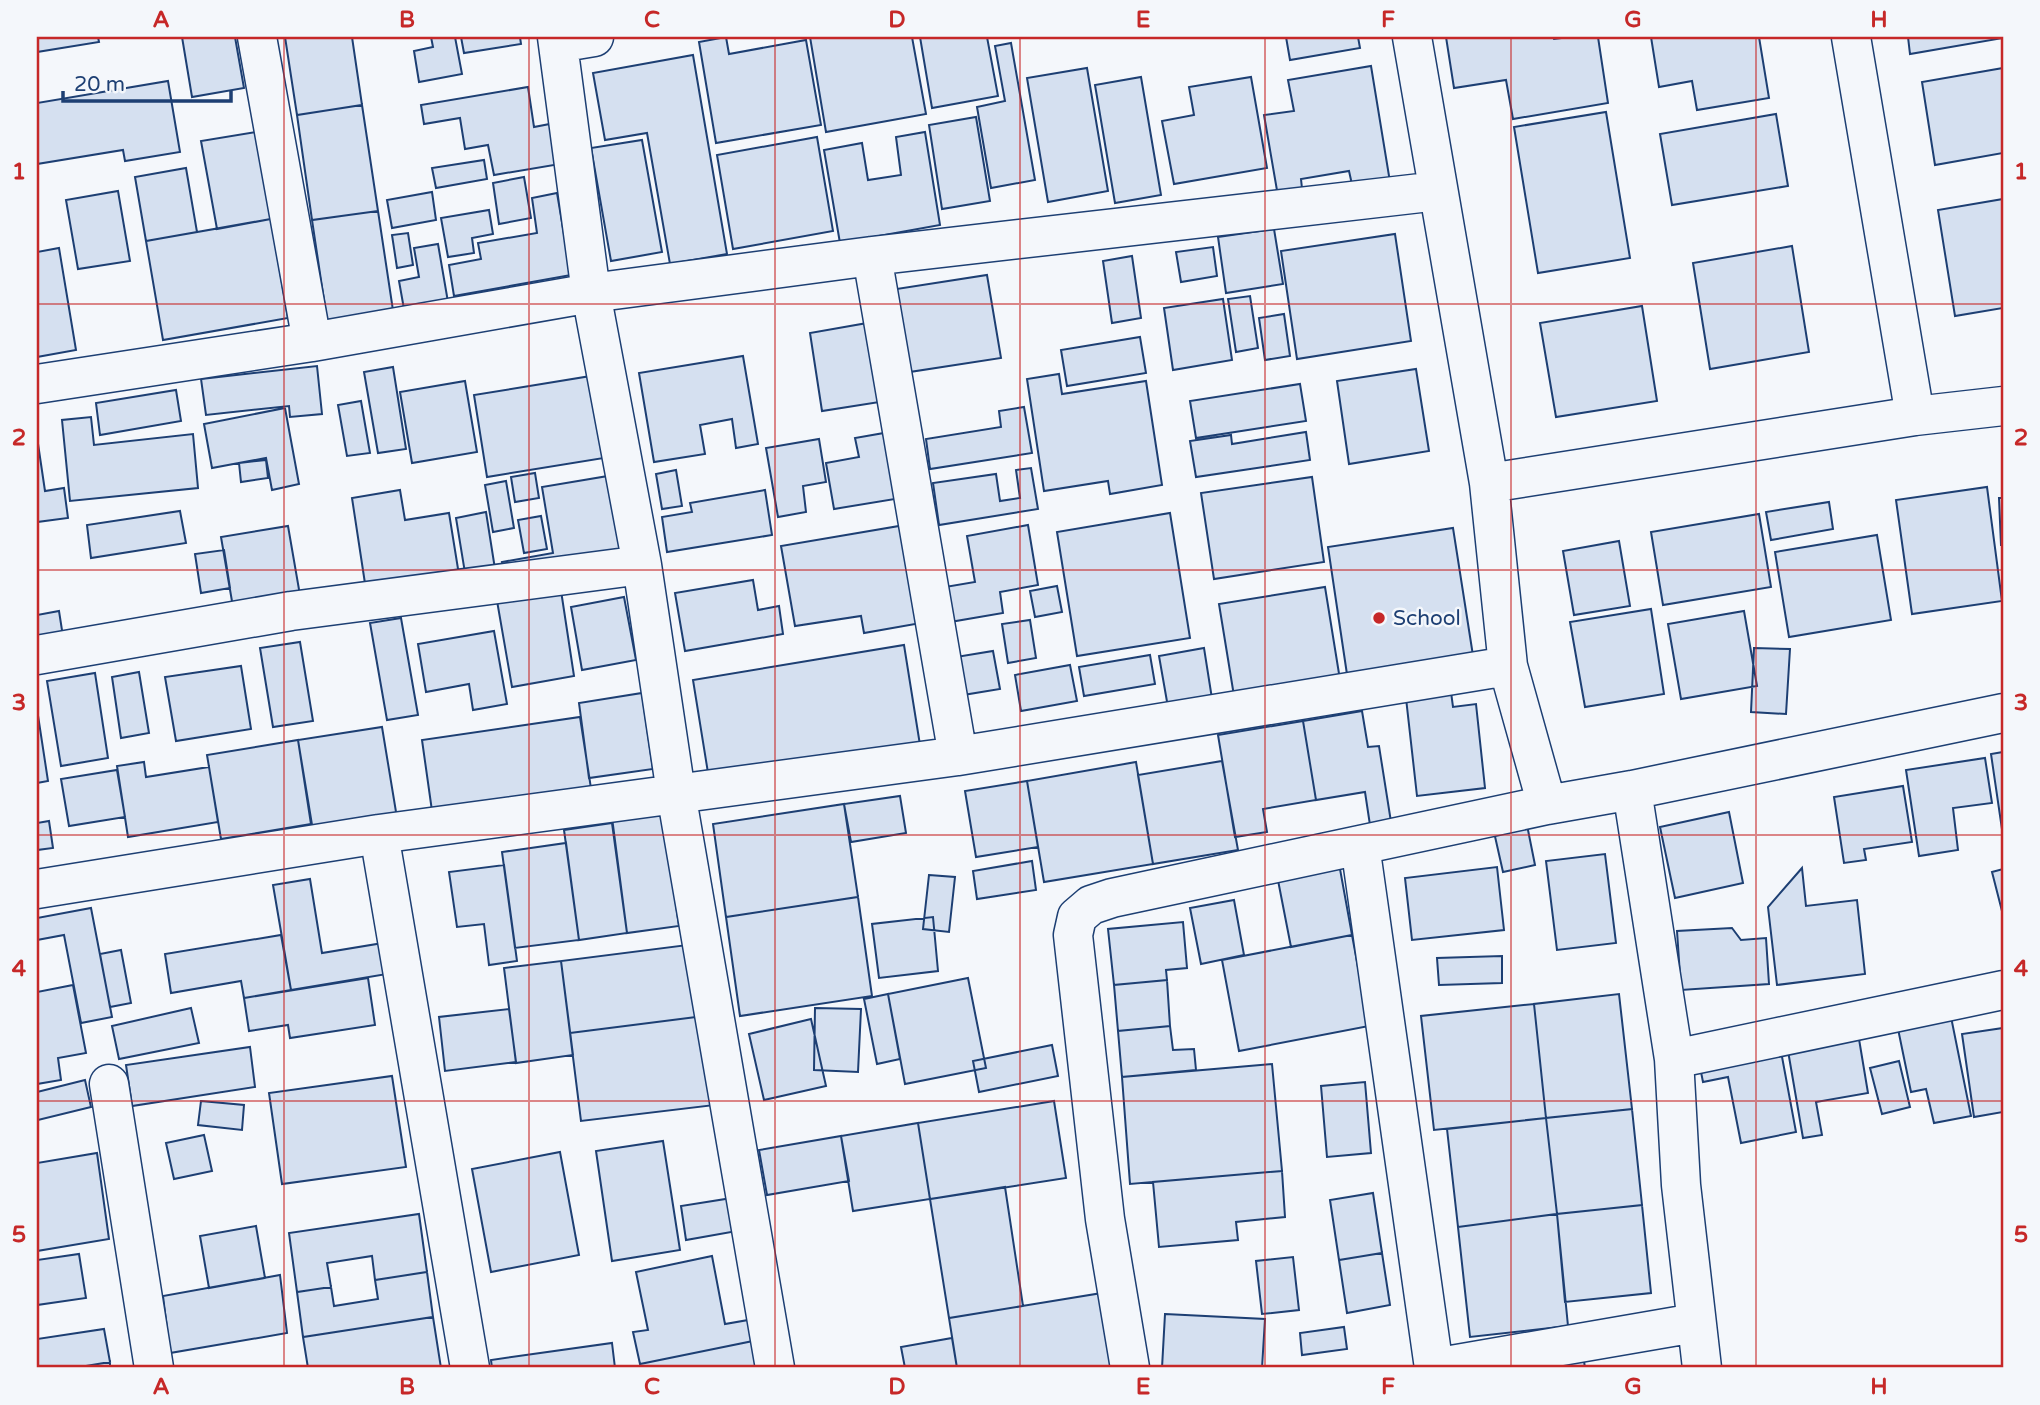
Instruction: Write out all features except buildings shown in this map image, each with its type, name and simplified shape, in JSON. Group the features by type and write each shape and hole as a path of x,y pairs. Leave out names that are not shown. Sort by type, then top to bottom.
{"street":[{"path":"257,37 312,342"},
{"path":"1412,37 1489,483 1508,666 1547,805"},
{"path":"1851,37 1915,416"},
{"path":"570,39 591,293 642,565 676,793 775,1368"},
{"path":"37,384 312,342 591,293 872,256 1438,191"},
{"path":"872,256 958,756"},
{"path":"1489,483 1915,416 2003,406"},
{"path":"37,655 292,611 642,565"},
{"path":"37,889 379,834 958,756 1508,666"},
{"path":"1130,1368 1105,1219 1073,934 1077,917 1091,905 1111,898 1547,805 1632,790 2003,713"},
{"path":"1632,790 1674,1059 1681,1185 1702,1368"},
{"path":"379,834 470,1368"},
{"path":"1360,845 1434,1368 1695,1323"},
{"path":"1674,1059 2003,990"},
{"path":"108,1084 154,1368"}],"place":[{"name":"School","path":"1379,618"}]}
